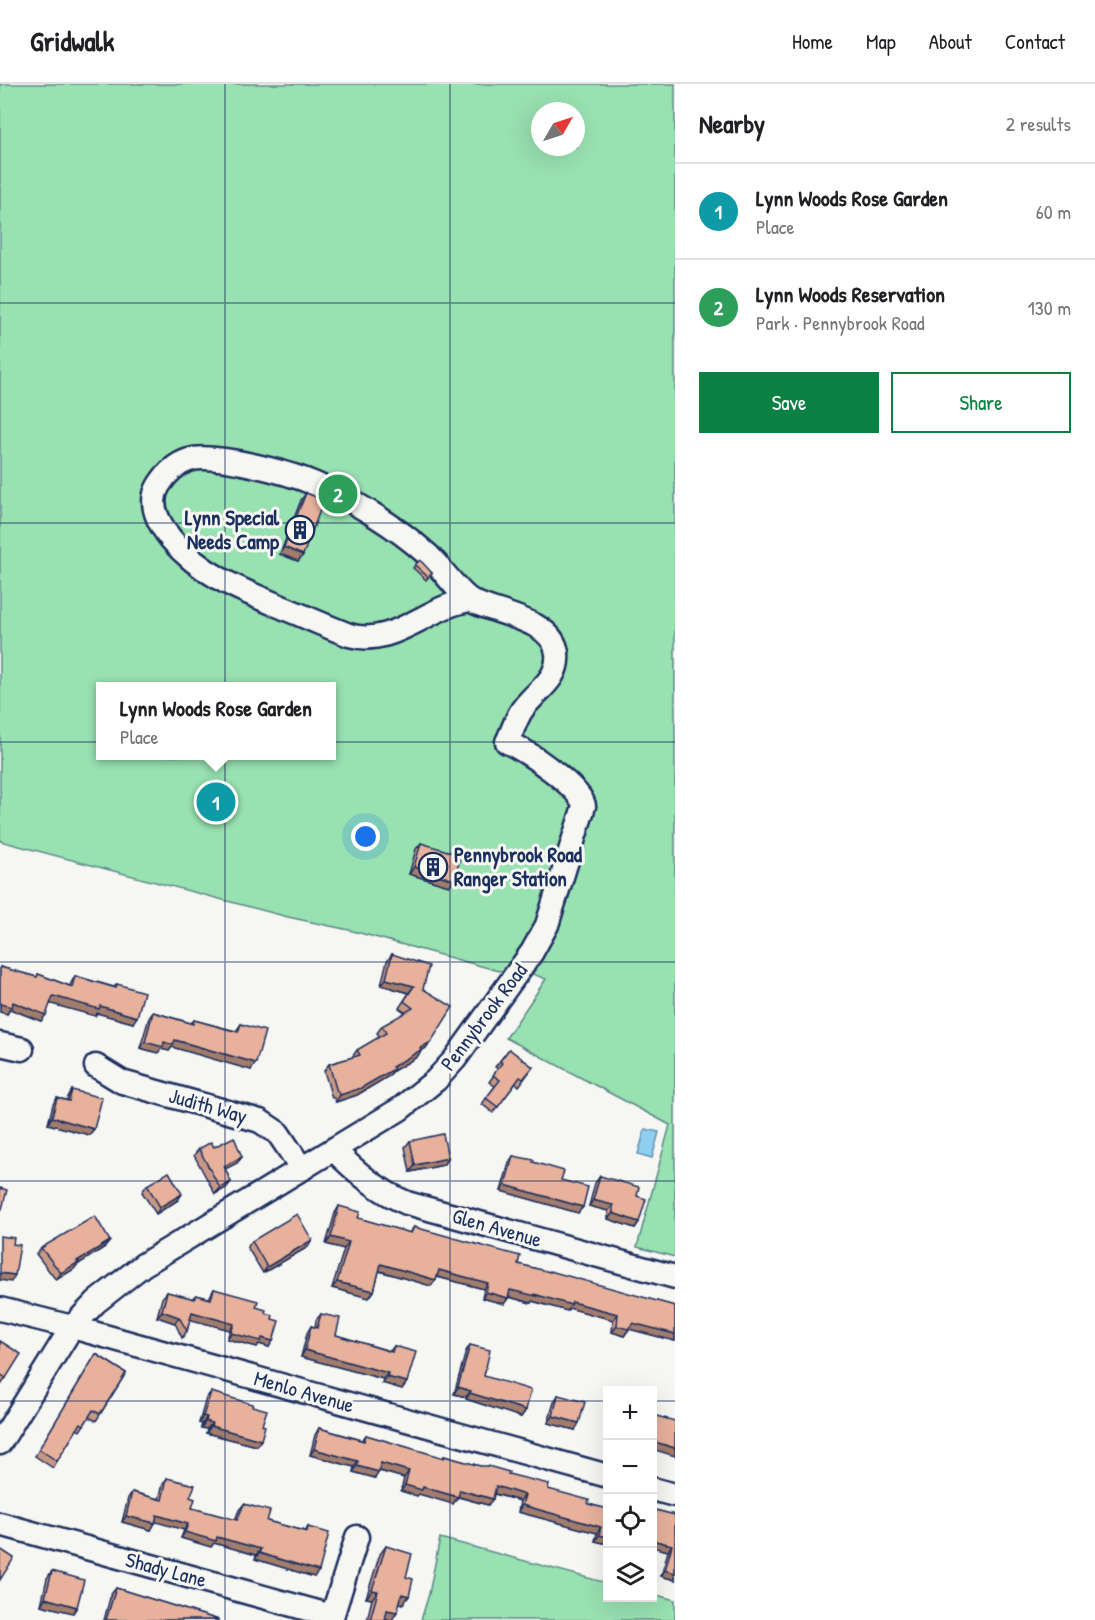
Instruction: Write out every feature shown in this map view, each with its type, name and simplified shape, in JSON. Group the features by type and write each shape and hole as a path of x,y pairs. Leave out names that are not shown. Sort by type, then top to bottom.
{"street":[{"name":"Pennybrook Road","path":"0,1443 72,1327 96,1302 133,1272 334,1150 417,1096 436,1080 466,1046 526,961 547,925 584,809 584,801 579,794 549,769 517,746 507,742 521,713 555,672 557,654 546,634 518,617 471,600 426,554 373,516 312,483 264,469 205,457 180,464 165,476 156,489 154,505 159,521 172,540 204,569 246,593 349,635 365,639 380,637 408,626 444,607 471,600"},
{"path":"0,1044 22,1049"},
{"name":"Judith Way","path":"96,1066 122,1082 261,1121 278,1133 302,1170"},
{"name":"Glen Avenue","path":"334,1150 363,1177 385,1192 408,1203 675,1277"},
{"name":"Menlo Avenue","path":"0,1309 603,1475"},
{"path":"657,1490 675,1495"},
{"name":"Shady Lane","path":"0,1524 332,1618"},
{"path":"332,1618 357,1537"}],"green space":[{"path":"0,84 675,84 675,1257 637,1247 670,1125 506,1038 546,979 509,965 505,970 499,971 349,930 288,917 0,841"},
{"path":"440,1538 603,1582 603,1602 657,1602 657,1595 675,1600 675,1620 421,1620 429,1594"}],"water":[{"path":"645,1129 659,1132 652,1158 638,1154"}],"building":[{"name":"Lynn Special Needs Camp","path":"306,493 324,500 303,555 284,547"},
{"path":"420,560 432,573 428,577 415,565"},
{"name":"Pennybrook Road Ranger Station","path":"421,843 461,855 454,880 414,867"},
{"path":"392,954 429,966 423,989 453,1007 431,1042 420,1048 421,1050 361,1088 340,1095 339,1091 337,1092 329,1064 360,1055 357,1050 386,1033 382,1026 413,1008 404,1001 414,986 386,979"},
{"path":"0,967 37,977 38,974 72,987 75,976 116,988 117,984 144,992 137,1017 53,996 46,1015 13,1002 12,1007 0,1004"},
{"path":"153,1012 193,1024 194,1020 238,1032 241,1024 265,1031 256,1063 175,1040 173,1045 164,1042 163,1047 145,1042"},
{"path":"509,1049 533,1067 523,1079 520,1077 498,1107 486,1098 500,1080 493,1075"},
{"path":"72,1090 102,1098 94,1129 52,1117 57,1098 69,1101"},
{"path":"443,1134 448,1158 415,1165 410,1141"},
{"path":"234,1137 242,1157 224,1166 231,1182 220,1188 199,1149 211,1142 214,1147"},
{"path":"513,1156 534,1160 533,1162 564,1171 561,1180 588,1187 583,1207 505,1185"},
{"path":"169,1172 182,1194 160,1207 147,1185"},
{"path":"600,1176 639,1187 637,1196 646,1199 639,1222 613,1213 613,1205 593,1200"},
{"path":"0,1188 7,1190 2,1209 0,1208"},
{"path":"339,1206 360,1212 358,1218 411,1233 414,1227 520,1256 518,1264 675,1306 675,1334 633,1323 628,1329 617,1326 618,1314 572,1302 571,1305 534,1294 536,1296 510,1290 508,1298 486,1292 488,1283 439,1270 436,1280 381,1264 374,1291 337,1282 349,1242 331,1237"},
{"path":"297,1214 312,1240 267,1267 252,1241"},
{"path":"95,1216 110,1241 61,1273 41,1248"},
{"path":"0,1236 14,1238 13,1244 20,1245 15,1275 0,1273"},
{"path":"214,1289 258,1301 256,1307 266,1310 265,1313 273,1315 272,1319 279,1321 273,1341 262,1338 261,1341 231,1333 234,1324 192,1312 187,1331 179,1317 162,1311 167,1292 195,1299 196,1295 211,1299"},
{"path":"321,1314 340,1318 336,1335 392,1352 394,1346 416,1352 407,1382 387,1377 388,1373 305,1350 311,1326 317,1328"},
{"path":"0,1341 21,1354 6,1378 0,1374"},
{"path":"470,1345 490,1350 484,1376 531,1390 526,1410 470,1393 471,1391 458,1387"},
{"path":"96,1354 126,1373 100,1414 93,1410 84,1425 81,1423 57,1461 39,1449"},
{"path":"211,1392 267,1410 262,1425 265,1426 261,1440 211,1426 212,1423 206,1421 207,1417 203,1416"},
{"path":"558,1395 585,1402 579,1423 553,1416"},
{"path":"657,1416 675,1421 675,1448 657,1443"},
{"path":"319,1428 364,1441 366,1435 444,1458 444,1456 488,1466 509,1472 508,1474 549,1484 548,1489 589,1500 588,1504 603,1508 603,1536 599,1535 601,1527 522,1505 525,1495 496,1486 493,1499 460,1490 458,1497 423,1487 422,1490 405,1485 409,1471 381,1463 379,1472 357,1466 358,1461 314,1449"},
{"path":"167,1478 195,1485 190,1497 195,1499 192,1508 237,1520 244,1504 270,1511 267,1521 307,1532 308,1527 329,1533 319,1571 259,1553 261,1549 217,1537 216,1541 185,1532 188,1524 157,1515 155,1523 126,1516 132,1492 162,1500"},
{"path":"657,1510 675,1515 675,1573 665,1570 672,1545 657,1541"},
{"path":"386,1546 412,1554 406,1577 413,1579 409,1596 402,1594 397,1612 387,1610 385,1620 370,1620 378,1591 372,1590"},
{"path":"0,1549 14,1558 0,1580"},
{"path":"52,1571 84,1580 77,1607 45,1598"},
{"path":"116,1588 219,1620 106,1620"}],"place":[{"name":"Lynn Woods Reservation","path":"338,494"},
{"name":"Lynn Special Needs Camp","path":"300,530"},
{"name":"Lynn Woods Rose Garden","path":"216,802"},
{"name":"Pennybrook Road Ranger Station","path":"433,867"}]}
